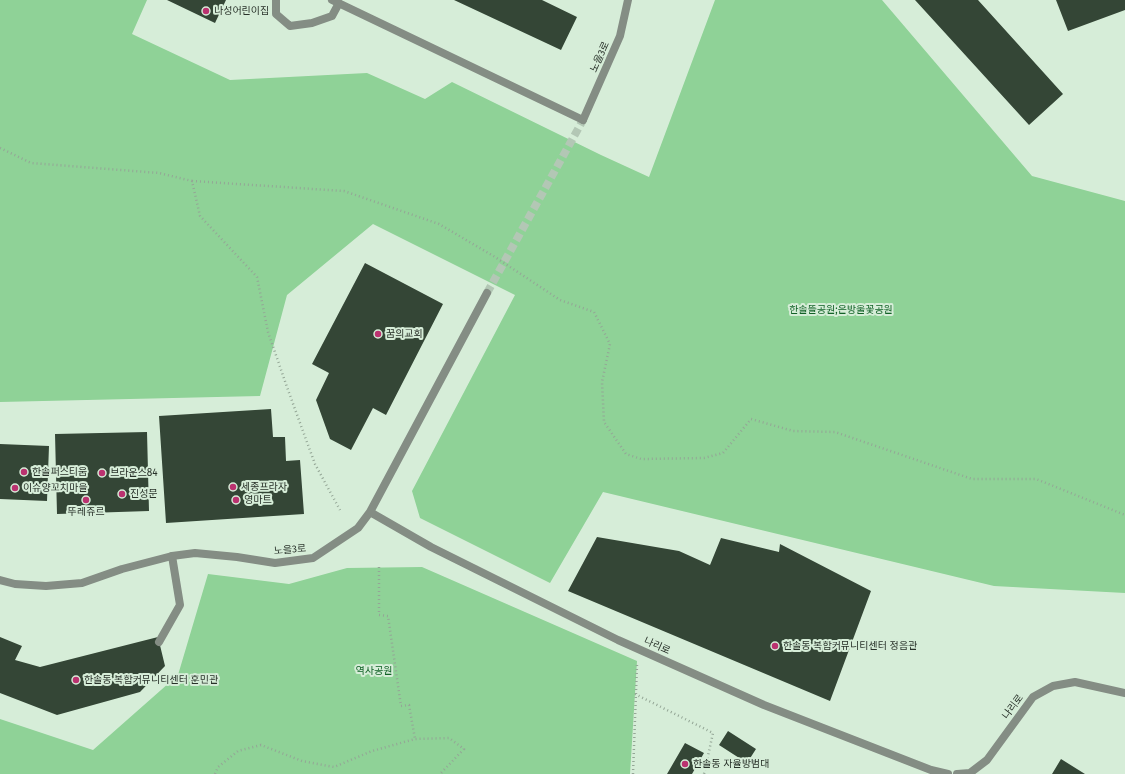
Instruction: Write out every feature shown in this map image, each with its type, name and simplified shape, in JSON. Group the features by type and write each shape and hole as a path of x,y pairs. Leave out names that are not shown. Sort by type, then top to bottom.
{"street":[{"path":"276,0 276,14 290,26 312,23 332,16 335,2"},
{"name":"노을3로","path":"335,2 583,120 620,36 628,0"},
{"name":"노을3로","path":"0,580 15,584 46,586 82,583 122,569 172,556 194,553 237,557 275,563 314,558 358,528 370,512 487,293"},
{"name":"나리로","path":"370,512 431,547 618,640 764,705 931,770 948,774"},
{"path":"159,642 180,605 172,556"},
{"name":"나리로","path":"957,774 969,773 988,760 1033,697 1053,686 1075,682 1125,693"}],"path":[{"path":"0,148 31,163 159,172 192,181 344,191 439,224 560,300 594,312 610,344 602,382 604,422 626,454 641,459 704,458 723,453 751,419 793,431 835,432 972,479 1036,479 1125,515"},
{"path":"192,181 200,216 257,277 268,332 288,390 315,464 340,510"},
{"path":"378,566 379,616 388,616 400,706 409,705 415,739"},
{"path":"633,774 637,662"},
{"path":"635,694 714,733 704,774"},
{"path":"215,774 218,767 238,751 261,745 302,761 334,767 372,751 415,739 449,738 464,749 440,774"}],"green space":[{"name":"한솔뜰공원;은방울꽃공원","path":"0,0 147,0 132,34 230,80 367,73 425,99 452,82 649,177 715,0 882,0 1032,176 1125,201 1125,593 994,586 603,492 550,583 420,518 412,491 515,295 373,224 287,295 260,396 0,402"},
{"name":"역사공원","path":"422,567 637,661 630,774 0,774 0,719 93,750 178,675 208,574 289,584 347,568"}],"building":[{"name":"나성어린이집","path":"167,0 226,0 215,23"},
{"path":"454,0 542,0 577,17 561,50"},
{"path":"915,0 978,0 1063,94 1029,125"},
{"path":"1056,0 1125,0 1125,10 1068,31"},
{"name":"꿈의교회","path":"365,263 443,304 386,415 373,408 351,450 330,439 316,400 329,373 312,364"},
{"name":"세종프라자","path":"271,409 273,437 285,437 286,461 300,460 304,514 166,523 159,416"},
{"name":"브라운스84","path":"147,432 149,511 57,514 55,434"},
{"name":"한솔퍼스티움","path":"0,444 49,446 47,501 0,499"},
{"name":"한솔동 복합커뮤니티센터 정음관","path":"597,537 679,551 710,565 721,538 779,552 780,544 871,591 830,701 568,591"},
{"name":"한솔동 복합커뮤니티센터 훈민관","path":"0,637 22,646 15,660 40,667 158,637 165,666 140,692 57,715 0,693"},
{"path":"728,731 756,749 747,763 719,745"},
{"name":"한솔동 자율방범대","path":"685,743 704,753 692,774 667,774"},
{"path":"1061,759 1085,774 1052,774"}],"tunnel":[{"path":"487,293 583,120"}],"place":[{"name":"나성어린이집","path":"206,11"},
{"name":"꿈의교회","path":"378,334"},
{"name":"한솔퍼스티움","path":"24,472"},
{"name":"브라운스84","path":"102,473"},
{"name":"세종프라자","path":"233,487"},
{"name":"이슈양꼬치마을","path":"15,488"},
{"name":"진성문","path":"122,494"},
{"name":"뚜레쥬르","path":"86,500"},
{"name":"영마트","path":"236,500"},
{"name":"한솔동 복합커뮤니티센터 정음관","path":"775,646"},
{"name":"한솔동 복합커뮤니티센터 훈민관","path":"76,680"},
{"name":"한솔동 자율방범대","path":"685,764"}]}
